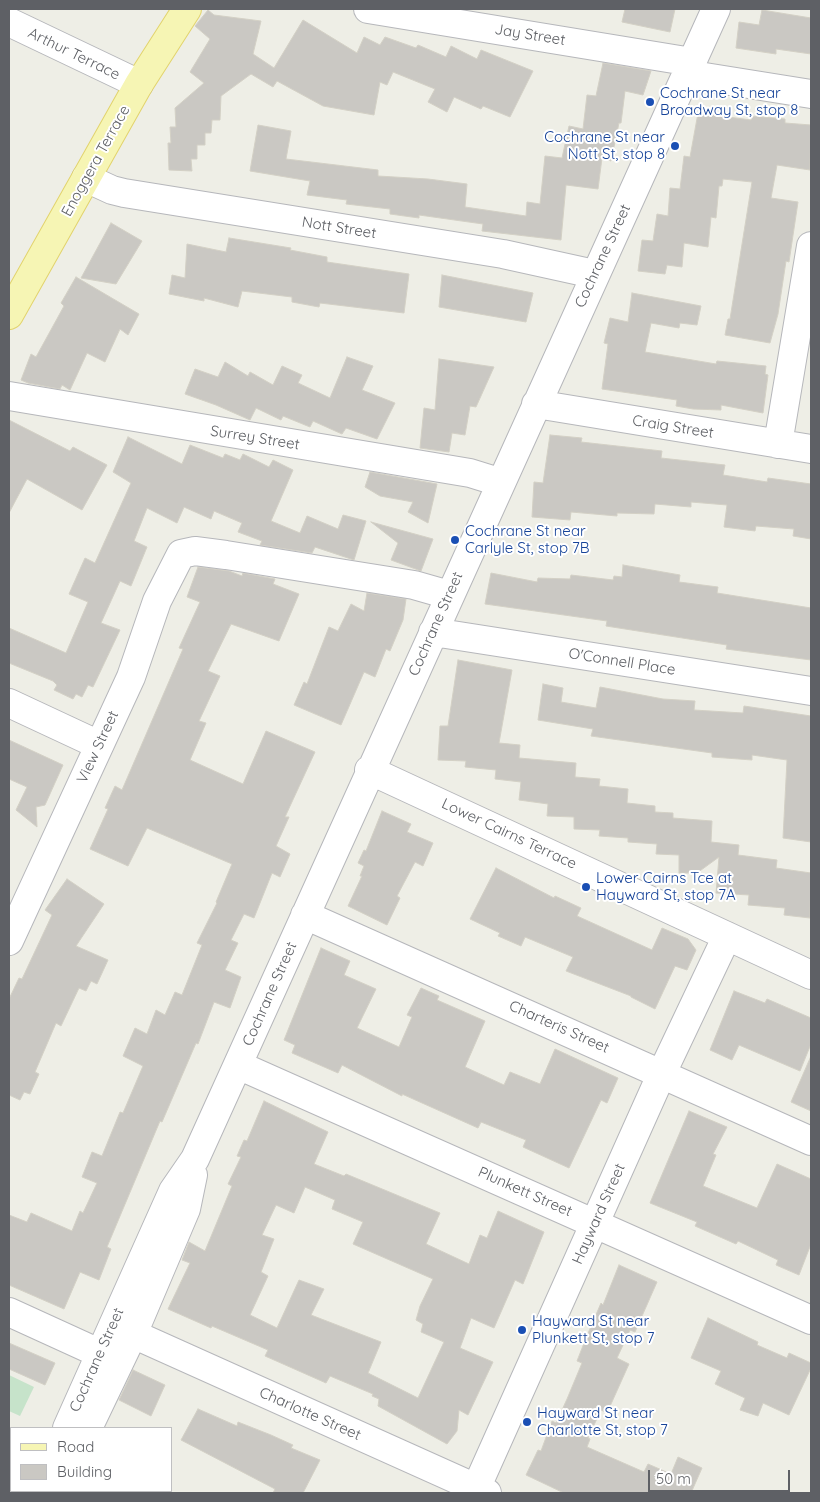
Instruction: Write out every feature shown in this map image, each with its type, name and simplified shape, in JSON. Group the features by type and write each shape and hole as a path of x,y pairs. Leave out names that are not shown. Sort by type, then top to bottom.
{"main road":[{"name":"Enoggera Terrace","path":"9,315 139,84 187,9"}],"street":[{"name":"Jay Street","path":"368,9 689,68 811,94"},
{"name":"Cochrane Street","path":"67,1427 173,1190 194,1159 238,1065 499,482 716,9"},
{"name":"Arthur Terrace","path":"9,22 139,84"},
{"name":"Nott Street","path":"86,178 112,190 124,193 503,254 594,274"},
{"path":"778,444 811,246"},
{"name":"Surrey Street","path":"9,396 470,473 499,482"},
{"name":"Craig Street","path":"536,404 811,449"},
{"name":"View Street","path":"9,941 131,677 160,594 177,558 184,552 195,551 226,555 414,585 449,594"},
{"name":"O'Connell Place","path":"433,632 811,691"},
{"path":"9,703 99,745"},
{"name":"Lower Cairns Terrace","path":"370,770 811,974"},
{"name":"Charteris Street","path":"306,914 811,1140"},
{"name":"Hayward Street","path":"479,1492 595,1223 726,936"},
{"name":"Plunkett Street","path":"238,1065 811,1320"},
{"name":"Cochrane Street","path":"88,1427 133,1334 186,1209 190,1195 194,1159"},
{"path":"9,1312 100,1354"},
{"name":"Charlotte Street","path":"133,1334 479,1492"}],"green space":[{"path":"9,1375 34,1387 20,1416 9,1411"}],"building":[{"path":"625,9 675,9 670,32 622,22"},
{"path":"208,10 214,15 261,21 253,54 274,68 303,20 357,53 364,37 380,45 385,37 416,48 418,45 446,57 451,46 477,59 481,50 533,71 510,117 483,106 481,109 454,97 447,112 428,102 435,89 393,72 387,85 380,82 374,115 323,106 277,81 273,87 251,74 221,96 220,120 212,120 211,133 205,133 205,145 197,145 197,159 191,159 192,171 169,170 168,143 171,143 170,127 176,127 175,108 204,83 190,72 210,39 195,26"},
{"path":"762,10 811,18 811,54 776,49 776,54 736,48 739,22 759,25"},
{"path":"603,63 651,71 643,95 625,91 621,123 619,123 611,161 602,158 598,189 566,185 561,240 482,231 483,224 419,215 419,218 390,214 390,209 346,204 347,200 307,195 310,181 250,171 258,125 291,131 286,159 378,170 378,176 467,184 465,207 526,216 527,202 540,204 545,156 562,158 569,126 583,129 587,95 596,96"},
{"path":"698,113 751,120 752,116 785,119 785,123 811,125 810,170 777,165 771,198 798,202 789,262 786,261 778,314 770,343 725,335 728,319 730,319 752,182 723,179 722,186 719,186 716,218 711,217 708,247 684,243 682,267 667,265 665,274 638,271 642,240 653,241 657,214 668,216 670,188 680,189 684,156 690,157"},
{"path":"111,223 142,241 116,284 81,278"},
{"path":"229,238 291,248 290,250 327,257 327,262 409,274 404,313 320,303 319,307 292,302 292,297 242,291 238,307 204,298 204,301 169,294 172,275 185,278 187,244 226,252"},
{"path":"442,275 533,293 526,322 439,307"},
{"path":"76,277 139,314 128,335 120,329 105,362 87,353 70,390 62,385 60,389 21,380 31,354 36,357 64,306 61,303"},
{"path":"632,293 701,306 697,325 680,323 679,328 651,323 645,352 716,364 717,361 766,366 765,374 768,375 763,413 721,405 721,410 693,409 676,406 677,400 602,389 608,344 604,343 610,318 628,322"},
{"path":"347,357 373,366 362,390 395,403 377,439 346,428 342,434 313,421 310,427 283,416 281,420 256,408 250,420 185,394 195,369 218,377 225,362 248,376 250,372 273,385 282,366 302,375 298,383 330,398"},
{"path":"439,359 494,367 476,407 470,406 465,435 452,433 449,452 420,448 424,408 435,410"},
{"path":"9,420 70,451 73,447 107,465 82,510 27,479 9,513"},
{"path":"550,435 582,438 581,442 662,451 661,458 725,465 723,475 767,482 768,478 811,484 811,539 793,536 794,529 756,526 755,531 724,527 727,505 691,502 691,507 655,504 654,514 617,513 617,516 571,512 570,520 532,517 534,482 543,483"},
{"path":"128,437 182,464 190,445 223,458 225,454 240,460 243,454 269,467 273,460 293,470 271,521 300,533 307,516 338,529 343,515 366,521 354,560 315,547 312,553 260,545 262,541 238,532 242,523 214,511 211,519 184,507 177,523 147,508 134,541 147,547 131,586 120,581 101,623 120,630 93,687 88,685 82,697 76,694 73,699 54,690 57,685 53,681 9,663 9,628 66,653 88,602 69,594 85,558 95,563 131,483 113,472"},
{"path":"370,472 437,484 428,523 408,512 413,502 380,496 365,487"},
{"path":"371,522 433,539 421,571 391,560 398,543"},
{"path":"623,565 680,575 679,582 718,587 717,593 811,608 811,660 726,649 727,645 606,626 607,621 485,604 491,573 537,582 538,578 570,579 571,575 613,580 614,576 622,577"},
{"path":"198,567 229,571 242,576 243,573 275,579 273,584 299,594 279,641 231,624 208,671 220,676 199,721 206,723 190,760 243,784 266,731 315,752 285,817 289,817 276,846 290,854 280,877 272,873 254,918 244,914 231,940 238,943 225,970 241,977 230,1008 214,1002 198,1044 196,1043 162,1122 160,1121 107,1247 111,1249 99,1280 80,1272 64,1309 9,1285 9,1215 27,1222 31,1213 72,1231 80,1211 83,1213 97,1183 82,1177 92,1152 102,1156 120,1112 123,1113 143,1066 123,1056 135,1028 147,1034 156,1010 165,1015 175,992 182,995 202,945 197,943 217,903 232,864 147,828 128,866 90,849 108,809 105,808 115,786 122,790 183,649 179,648 200,602 187,597"},
{"path":"367,593 406,599 403,620 390,651 386,649 375,677 364,672 341,725 294,705 304,682 307,684 329,627 338,631 351,604 364,611"},
{"path":"458,660 512,670 499,743 520,745 519,758 576,763 575,777 600,779 599,786 628,789 627,803 655,806 655,812 673,813 673,818 712,821 711,842 739,845 738,855 777,860 776,868 811,873 810,918 784,915 785,908 748,905 749,895 716,893 719,857 697,873 679,873 679,855 656,854 657,844 628,842 628,838 599,836 600,830 574,829 574,817 547,816 548,804 519,800 521,782 495,779 496,770 465,767 466,761 438,760 440,726 448,726"},
{"path":"543,684 563,688 561,702 596,708 600,687 663,699 695,701 694,710 743,713 744,706 811,716 811,842 783,838 787,760 752,755 752,760 712,757 712,753 591,736 593,729 538,720"},
{"path":"9,740 63,765 45,805 36,807 37,827 16,810 27,787 9,779"},
{"path":"382,811 411,824 407,832 433,843 423,866 415,862 397,896 400,898 387,925 348,906 362,876 360,876 364,866 358,863 364,850 366,851"},
{"path":"496,868 554,898 555,896 581,908 577,916 652,950 662,928 688,939 696,950 687,970 675,966 655,1009 631,996 566,971 573,957 525,937 521,946 498,936 500,933 470,919"},
{"path":"67,879 104,904 76,946 108,960 97,984 91,981 86,991 79,988 61,1026 56,1023 35,1072 39,1074 30,1094 24,1092 20,1100 9,1095 9,999 19,978 22,979 52,915 45,910"},
{"path":"321,948 350,961 344,975 376,989 357,1028 399,1047 412,1017 407,1015 421,988 439,996 437,1000 485,1021 465,1067 504,1085 510,1072 540,1084 555,1049 618,1078 607,1103 601,1100 569,1168 523,1147 526,1140 481,1122 478,1128 402,1094 402,1096 342,1065 338,1073 292,1053 295,1045 284,1040"},
{"path":"734,991 765,1003 767,999 811,1018 811,1044 800,1071 739,1045 732,1060 710,1050"},
{"path":"811,1056 811,1111 791,1102"},
{"path":"264,1101 328,1132 314,1164 344,1176 346,1174 440,1213 426,1244 469,1264 480,1235 487,1238 498,1211 544,1232 523,1284 515,1280 494,1328 471,1318 460,1348 493,1362 468,1415 459,1410 457,1431 447,1444 378,1406 379,1399 372,1396 373,1394 330,1376 326,1383 265,1356 268,1350 168,1309 190,1263 182,1260 189,1242 205,1251 232,1186 228,1184 241,1157 237,1156 244,1140 247,1141","holes":["305,1187 335,1200 332,1209 363,1222 353,1244 433,1279 420,1306 416,1320 423,1324 421,1332 444,1342 418,1398 368,1373 381,1342 311,1315 324,1289 299,1280 277,1328 250,1315 268,1276 261,1272 274,1239 262,1235 276,1205 294,1213"]},
{"path":"689,1111 727,1127 713,1154 716,1155 703,1186 757,1208 777,1164 811,1179 811,1244 799,1275 776,1265 778,1260 738,1241 736,1244 695,1226 697,1222 650,1203"},
{"path":"619,1265 657,1282 635,1332 630,1330 617,1358 629,1364 607,1413 601,1410 588,1438 590,1439 587,1447 644,1472 648,1464 671,1474 678,1457 702,1468 691,1493 564,1493 526,1475 538,1450 541,1451 552,1421 556,1423 567,1399 582,1363 577,1361"},
{"path":"708,1318 758,1342 757,1345 787,1358 789,1353 811,1363 811,1368 789,1415 763,1403 758,1416 740,1410 745,1398 715,1384 721,1371 691,1358"},
{"path":"9,1343 55,1363 45,1385 9,1369"},
{"path":"133,1370 165,1385 151,1416 119,1400"},
{"path":"198,1409 237,1426 238,1422 271,1435 293,1445 291,1448 320,1460 303,1493 273,1493 275,1489 181,1440"}],"place":[{"name":"Cochrane St near Broadway St, stop 8","path":"650,102"},
{"name":"Cochrane St near Nott St, stop 8","path":"675,146"},
{"name":"Cochrane St near Carlyle St, stop 7B","path":"455,540"},
{"name":"Lower Cairns Tce at Hayward St, stop 7A","path":"586,887"},
{"name":"Hayward St near Plunkett St, stop 7","path":"522,1330"},
{"name":"Hayward St near Charlotte St, stop 7","path":"527,1422"}]}
